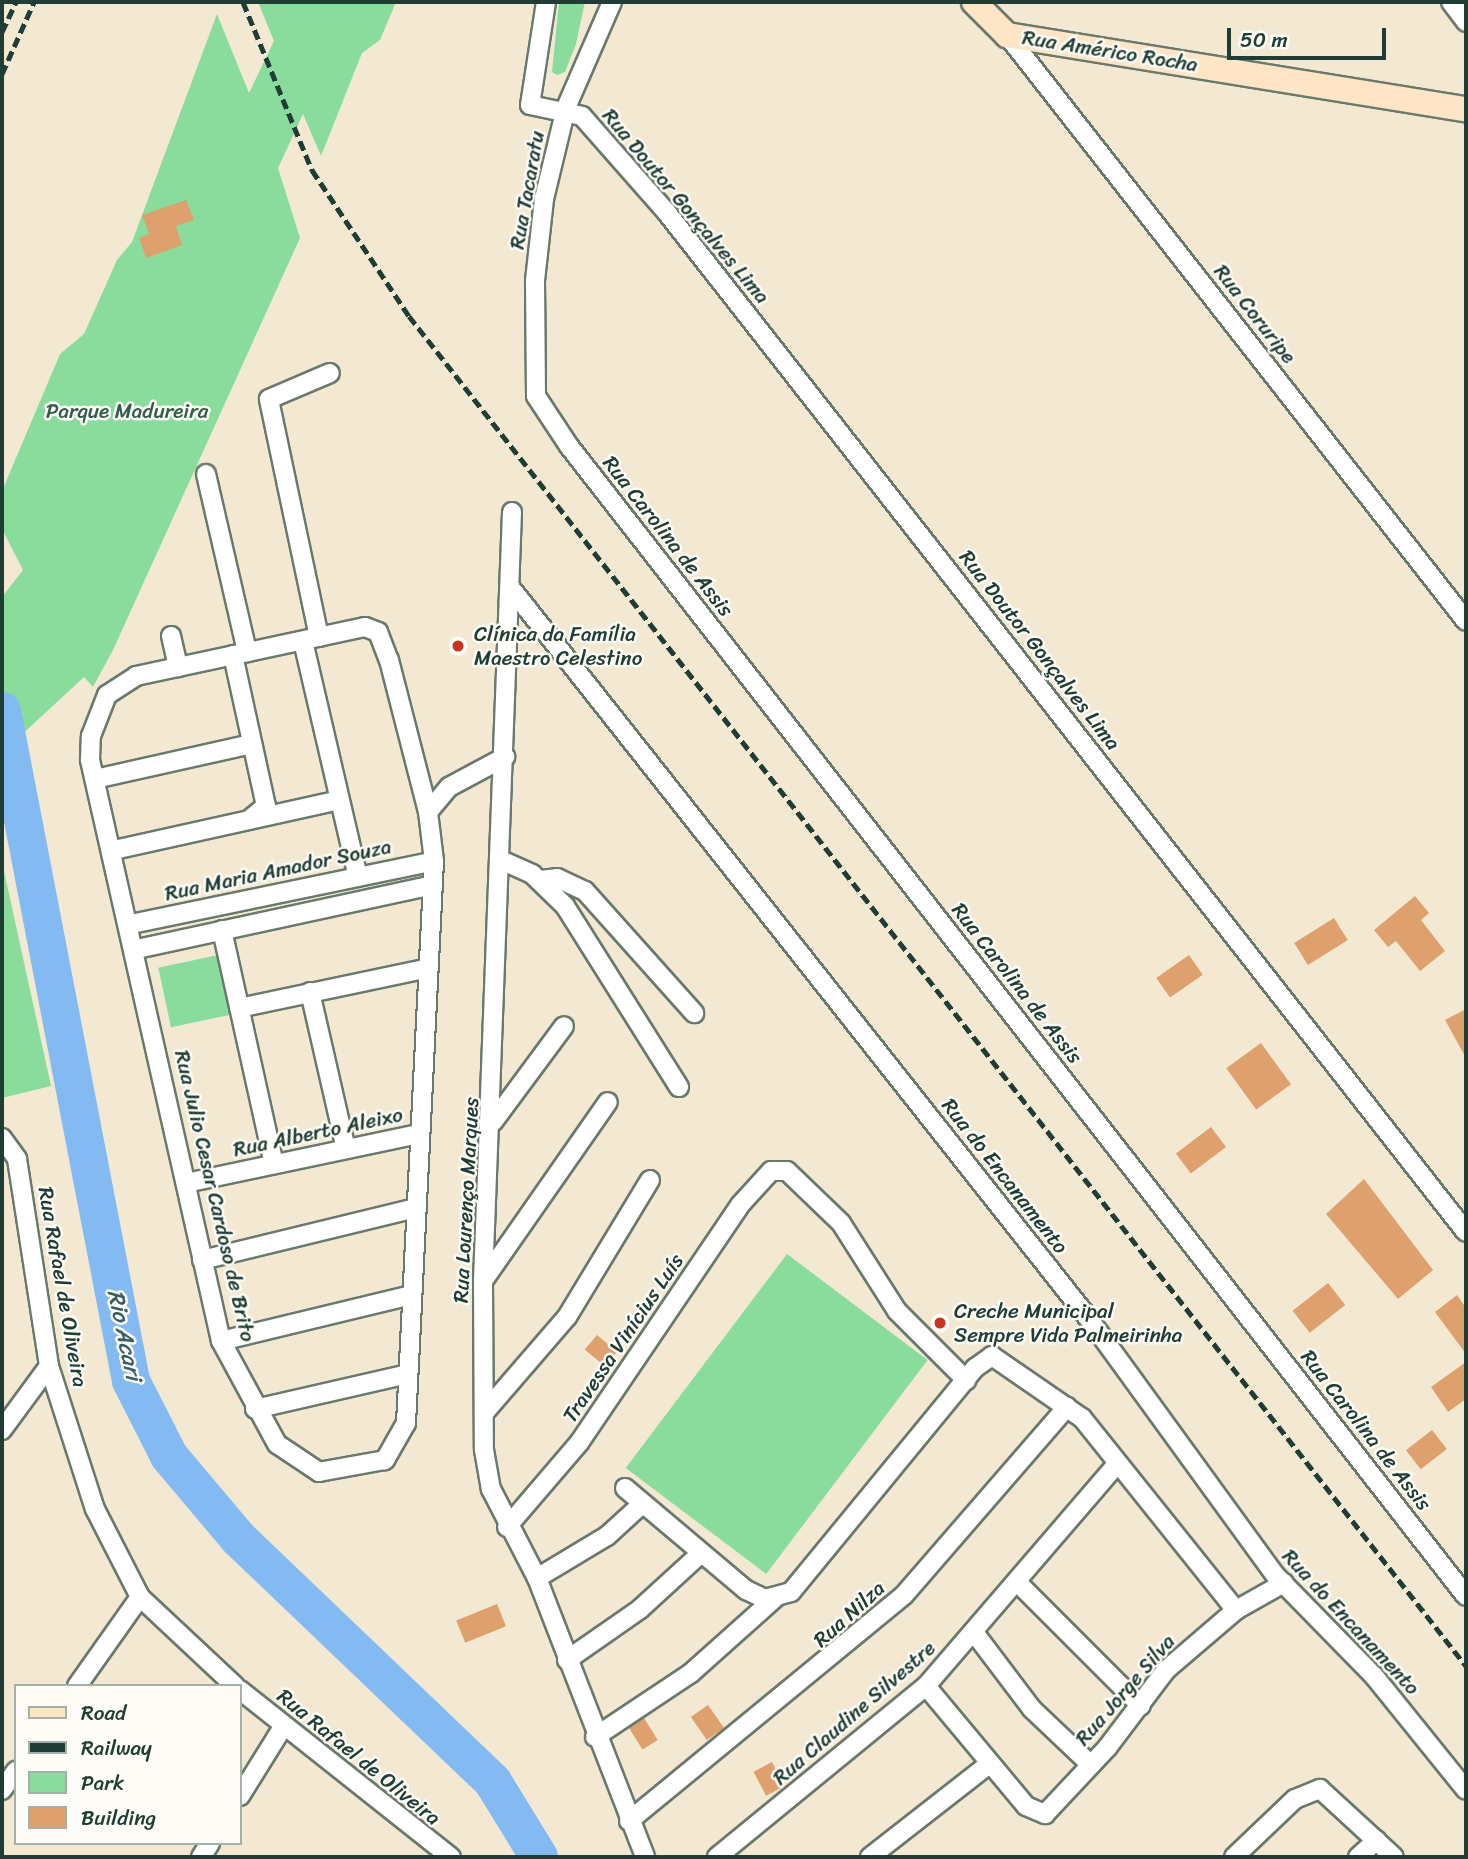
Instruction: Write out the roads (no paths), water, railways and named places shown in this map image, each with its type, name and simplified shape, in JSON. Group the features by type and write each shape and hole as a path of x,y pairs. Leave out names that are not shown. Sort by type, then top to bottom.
{"street":[{"path":"546,2 530,104 565,108"},
{"name":"Rua Tacaratu","path":"536,396 540,230 565,108 612,2"},
{"name":"Rua Américo Rocha","path":"976,2 1007,34 1466,109"},
{"path":"1451,2 1466,22"},
{"name":"Rua Coruripe","path":"1007,34 1466,621"},
{"name":"Rua Doutor Gonçalves Lima","path":"565,108 592,125 668,214 1466,1232"},
{"path":"330,373 269,399 340,800 358,877"},
{"name":"Rua Carolina de Assis","path":"536,396 569,446 1464,1587"},
{"path":"206,474 240,654 252,744 266,806 254,817"},
{"name":"Rua Lourenço Marques","path":"512,512 503,861 484,1281 484,1413 491,1489 507,1527 537,1578 642,1856"},
{"name":"Rua do Encanamento","path":"510,587 1049,1268 1284,1583 1374,1676 1466,1790"},
{"name":"Rua Julio Cesar Cardoso de Brito","path":"365,627 378,632 428,812 434,861 418,1135 408,1374 399,1445 385,1460 363,1468 319,1472 277,1444 255,1409 221,1341 137,949 95,779 91,736 107,695 136,676 240,654 365,627"},
{"path":"172,636 178,667"},
{"path":"95,779 252,744"},
{"path":"428,812 460,779 505,757"},
{"path":"114,850 340,800"},
{"name":"Rua Maria Amador Souza","path":"131,924 434,861"},
{"path":"503,861 539,880 565,906 679,1087"},
{"path":"539,880 556,878 584,891 694,1013"},
{"path":"137,949 433,885"},
{"path":"222,930 274,1164"},
{"path":"239,1008 428,968"},
{"path":"310,992 346,1149"},
{"path":"493,1122 565,1026"},
{"path":"484,1281 608,1102"},
{"name":"Rua Alberto Aleixo","path":"186,1183 418,1135"},
{"name":"Rua Rafael de Oliveira","path":"2,1138 22,1176 49,1366 95,1509 140,1597 233,1684"},
{"name":"Travessa Vinícius Luís","path":"507,1527 593,1424 740,1205 771,1171 787,1171 841,1223 897,1311 966,1380"},
{"path":"484,1413 567,1317 650,1180"},
{"path":"202,1260 415,1208"},
{"path":"221,1341 411,1295"},
{"path":"595,1737 691,1673 775,1598 810,1574 966,1380 992,1356 1067,1407 1118,1463 1236,1610"},
{"path":"2,1430 49,1366"},
{"path":"255,1409 408,1374"},
{"name":"Rua Nilza","path":"629,1821 904,1595 1067,1407"},
{"name":"Rua Claudine Silvestre","path":"717,1857 926,1686 976,1635 1017,1582 1118,1463"},
{"path":"625,1488 640,1506 757,1597 775,1598"},
{"path":"537,1578 607,1536 640,1506"},
{"path":"567,1660 640,1609 699,1554"},
{"path":"1017,1582 1141,1706"},
{"name":"Rua Jorge Silva","path":"989,1764 1032,1812 1045,1814 1141,1706 1166,1670 1236,1610 1284,1583"},
{"path":"78,1684 140,1597"},
{"path":"976,1635 1032,1709 1091,1765"},
{"path":"870,1857 989,1764 926,1686"},
{"name":"Rua Rafael de Oliveira","path":"242,1692 442,1855"},
{"path":"242,1793 283,1727"},
{"path":"2,1790 14,1774"},
{"path":"1234,1857 1295,1799 1320,1789 1394,1857"},
{"path":"1358,1857 1377,1840"}],"waterway":[{"name":"Rio Acari","path":"2,711 131,1381 169,1456 238,1538 493,1782 539,1857"}],"railway":[{"path":"2,32 16,2"},
{"path":"2,74 34,2"},
{"path":"243,2 312,170 409,316 1466,1666"}],"place":[{"name":"Clínica da Família Maestro Celestino","path":"458,646"},
{"name":"Creche Municipal Sempre Vida Palmeirinha","path":"940,1323"}],"park label":[{"name":"Parque Madureira","path":"127,411"}]}
